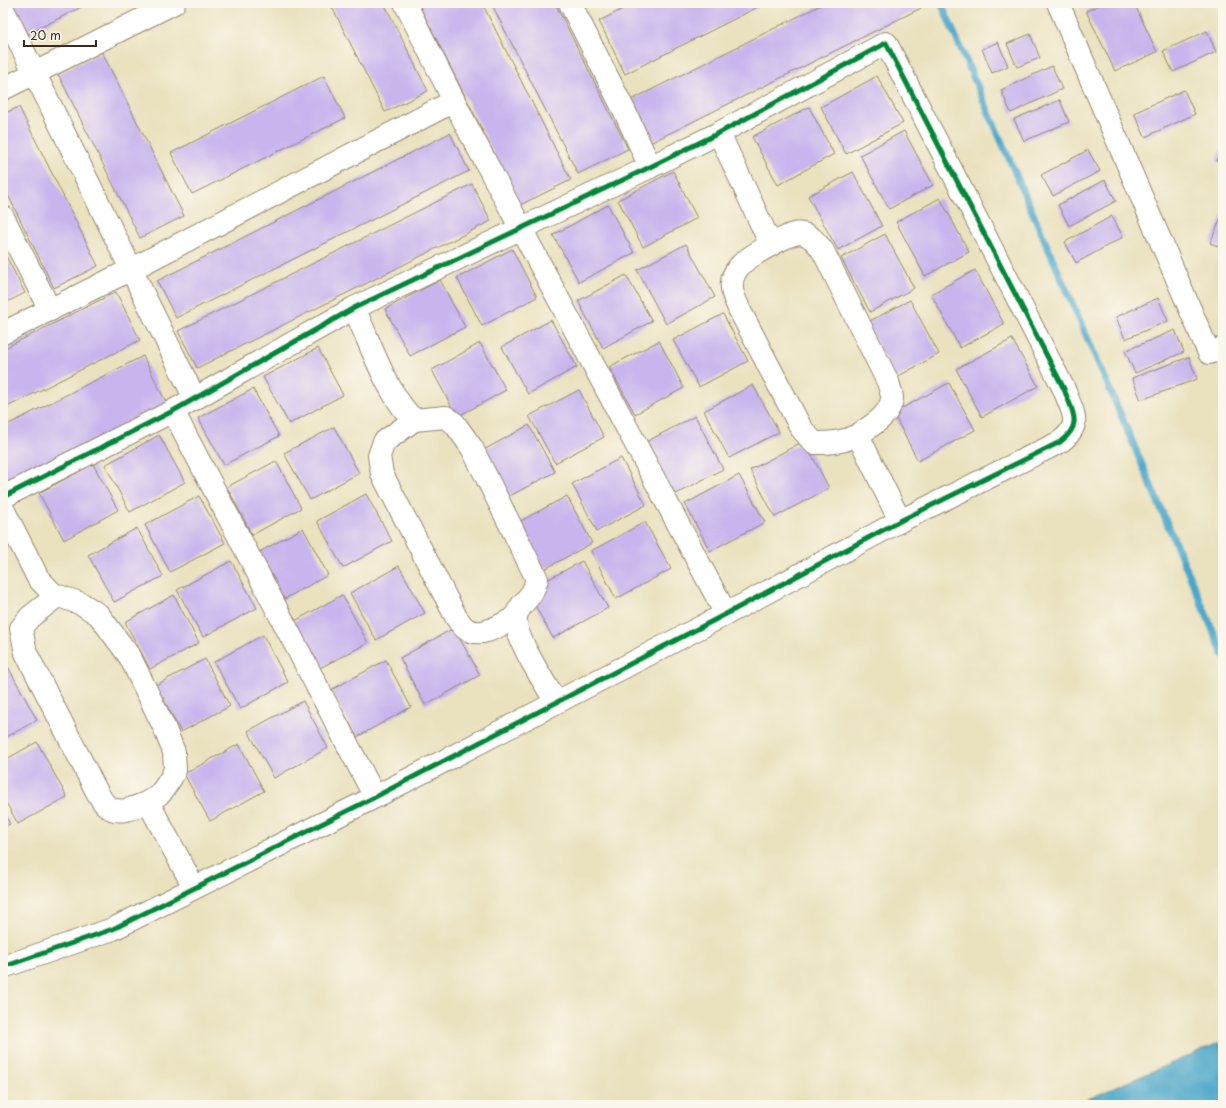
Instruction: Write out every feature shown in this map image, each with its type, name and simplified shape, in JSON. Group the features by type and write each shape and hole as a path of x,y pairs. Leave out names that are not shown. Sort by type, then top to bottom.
{"street":[{"path":"3,89 174,3"},
{"path":"405,3 454,101 726,614"},
{"path":"570,3 625,112 650,167"},
{"path":"1058,3 1209,353 1223,348"},
{"path":"3,9 195,398"},
{"path":"3,497 173,411 354,308 719,133 886,43 1064,389 1076,420 1075,427 1070,434 1060,442 900,520 726,614 375,797 113,929 3,967"},
{"path":"3,333 132,270 454,101"},
{"path":"719,133 771,245"},
{"path":"3,217 50,310"},
{"path":"803,233 814,238 823,251 888,382 892,398 887,411 880,419 858,435 847,441 814,443 802,428 739,309 731,288 736,271 750,257 786,236 803,233"},
{"path":"354,308 390,386 405,412 414,420"},
{"path":"173,411 375,797"},
{"path":"516,617 488,632 477,632 466,629 456,617 382,474 379,456 384,442 414,420 446,417 455,424 472,448 537,579 532,593 521,604 516,617 516,628 556,702"},
{"path":"858,435 900,520"},
{"path":"3,509 38,578 52,594 82,604 99,615 114,633 130,657 164,727 174,752 175,770 160,793 148,802 128,810 116,810 107,806 97,792 26,653 21,628 30,617 57,596"},
{"path":"148,802 194,887"}],"water":[{"path":"1223,1041 1223,1105 1074,1105"}],"building":[{"path":"10,3 89,3 26,35"},
{"path":"330,3 384,3 428,91 385,112"},
{"path":"418,3 482,3 571,180 520,205"},
{"path":"491,3 555,3 628,149 578,174"},
{"path":"635,3 766,3 625,74 599,21"},
{"path":"825,3 918,3 921,8 648,144 627,102"},
{"path":"1104,3 1134,3 1157,52 1115,71 1086,11"},
{"path":"1207,31 1216,52 1173,72 1163,51"},
{"path":"1030,34 1040,58 1017,67 1007,44"},
{"path":"998,42 1008,66 992,73 982,49"},
{"path":"102,52 184,216 140,238 58,74"},
{"path":"1052,66 1062,89 1011,113 1001,90"},
{"path":"324,76 345,118 192,194 171,153"},
{"path":"877,76 903,123 846,154 821,107"},
{"path":"1184,90 1195,114 1145,137 1134,113"},
{"path":"1060,100 1069,122 1024,141 1014,119"},
{"path":"19,107 98,266 54,288 3,185 3,114"},
{"path":"809,107 834,154 778,185 752,137"},
{"path":"904,131 933,185 889,209 860,155"},
{"path":"450,133 469,171 176,318 157,281"},
{"path":"1223,145 1223,164 1216,161"},
{"path":"1088,150 1100,171 1053,196 1041,175"},
{"path":"673,171 697,218 643,247 618,200"},
{"path":"853,172 882,226 838,250 808,196"},
{"path":"1105,180 1116,201 1069,226 1058,205"},
{"path":"472,184 491,221 197,368 178,331"},
{"path":"940,198 969,252 925,276 896,222"},
{"path":"608,205 634,253 579,282 553,235"},
{"path":"1223,213 1223,248 1210,243"},
{"path":"1112,216 1123,237 1076,263 1065,242"},
{"path":"885,234 914,288 870,312 841,258"},
{"path":"686,244 715,297 666,324 637,270"},
{"path":"512,249 537,297 482,326 457,278"},
{"path":"3,250 25,293 3,304"},
{"path":"975,270 1004,324 960,348 931,294"},
{"path":"626,275 652,321 603,348 578,301"},
{"path":"440,280 465,327 410,356 385,309"},
{"path":"116,292 140,340 3,409 3,349"},
{"path":"1158,298 1168,321 1125,339 1116,317"},
{"path":"910,300 939,354 895,378 866,323"},
{"path":"723,314 748,361 699,387 673,340"},
{"path":"551,320 577,367 528,394 502,347"},
{"path":"1175,330 1184,352 1135,373 1125,351"},
{"path":"1012,339 1038,386 982,417 956,369"},
{"path":"659,341 684,388 635,414 609,367"},
{"path":"480,343 506,390 457,417 432,370"},
{"path":"318,348 343,395 289,424 263,377"},
{"path":"143,356 167,404 3,487 3,427"},
{"path":"1189,357 1197,379 1141,400 1132,378"},
{"path":"949,383 975,430 918,461 893,413"},
{"path":"753,385 779,432 729,458 704,411"},
{"path":"253,389 279,436 224,465 198,418"},
{"path":"579,390 604,437 555,463 529,416"},
{"path":"695,416 723,469 674,495 646,442"},
{"path":"529,425 555,472 506,498 480,452"},
{"path":"334,427 359,473 310,500 284,453"},
{"path":"159,435 185,482 130,512 105,465"},
{"path":"804,441 829,488 775,517 750,470"},
{"path":"621,458 646,505 597,531 572,484"},
{"path":"276,461 301,508 252,535 227,487"},
{"path":"93,464 118,510 64,540 39,493"},
{"path":"739,475 765,522 710,551 685,504"},
{"path":"366,494 392,541 343,568 317,521"},
{"path":"199,496 225,543 170,572 145,525"},
{"path":"567,496 592,543 543,570 517,523"},
{"path":"645,522 671,569 616,599 591,551"},
{"path":"137,528 163,576 114,602 88,555"},
{"path":"303,528 328,575 279,602 254,555"},
{"path":"231,561 257,608 203,637 177,590"},
{"path":"582,561 608,608 553,638 527,591"},
{"path":"399,566 425,613 376,640 350,593"},
{"path":"174,595 199,643 150,669 125,622"},
{"path":"342,595 368,643 318,669 293,622"},
{"path":"454,628 480,675 425,705 400,658"},
{"path":"263,635 288,682 240,709 214,662"},
{"path":"205,659 230,706 181,732 156,685"},
{"path":"386,660 411,707 357,737 331,690"},
{"path":"7,665 37,720 3,739 3,668"},
{"path":"303,701 328,748 274,778 248,731"},
{"path":"37,742 67,797 18,824 3,797 3,761"},
{"path":"239,744 264,791 210,821 184,774"},
{"path":"3,811 10,824 3,827"}],"waterway":[{"path":"941,3 1111,392 1223,654"}],"cycle path":[{"path":"3,497 173,411 354,308 719,133 886,43 1064,389 1074,417 1072,429 1060,442 900,521 726,614 375,797 113,929 3,967"}]}
